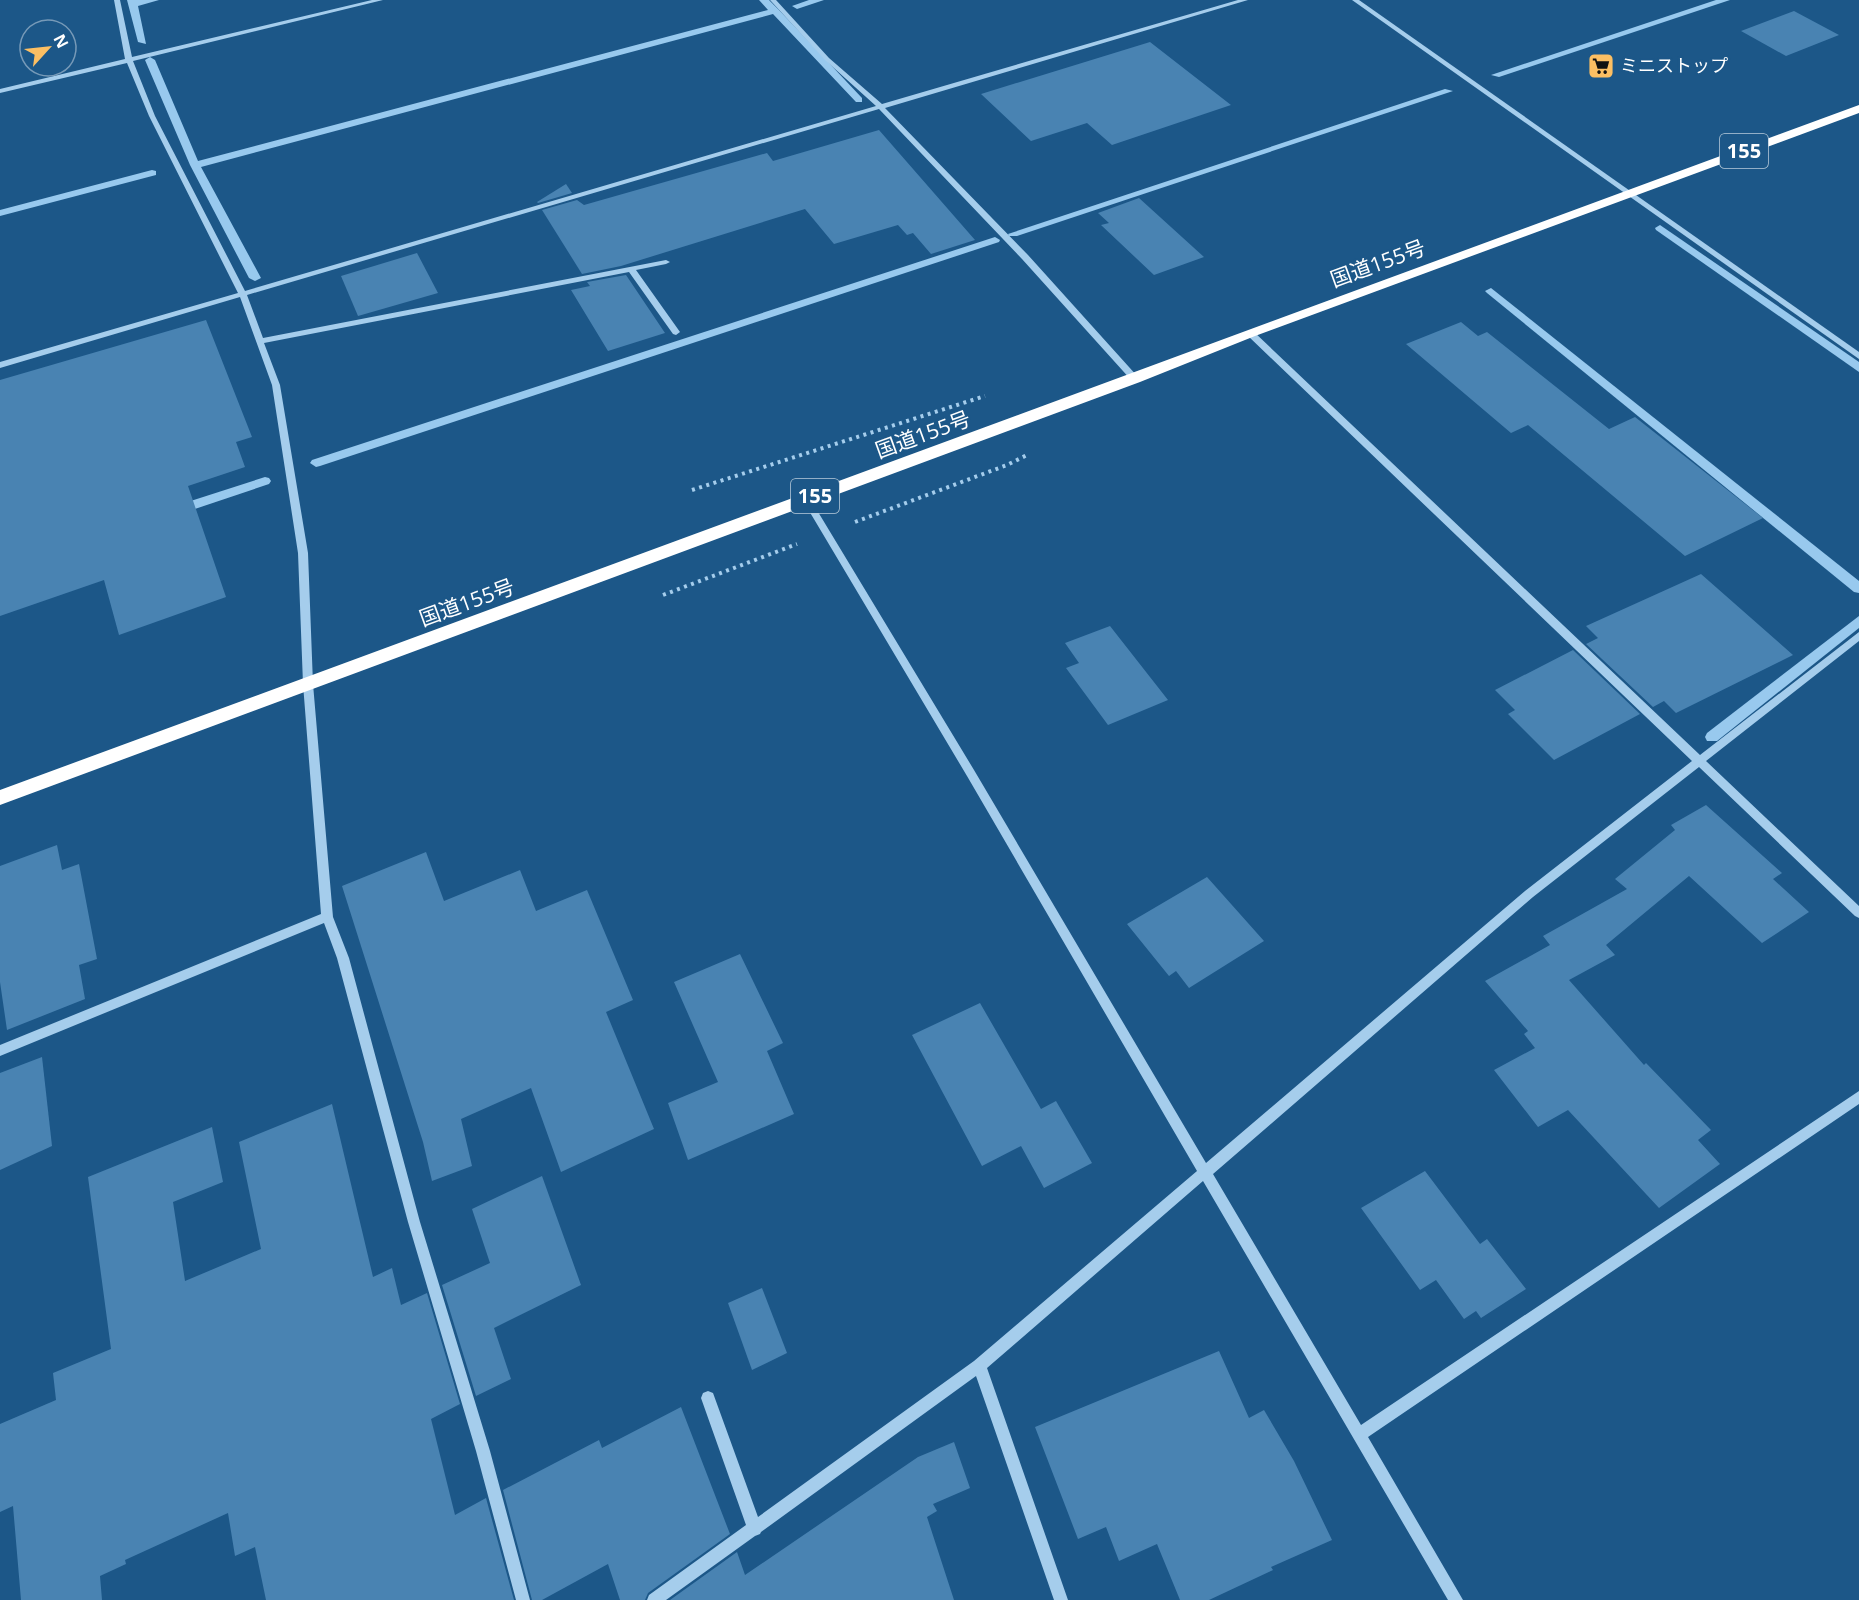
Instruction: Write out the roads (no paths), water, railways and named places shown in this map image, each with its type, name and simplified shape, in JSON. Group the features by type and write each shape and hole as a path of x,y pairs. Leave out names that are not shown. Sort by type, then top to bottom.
{"highway":[{"name":"国道155号","path":"0,798 1135,380 1250,333 1859,109"}],"street":[{"path":"117,0 129,60 152,117 242,293 276,385 303,553 308,684 327,917 344,958 414,1222 483,1451 523,1600"},
{"path":"0,91 380,0"},
{"path":"773,0 827,59 881,107 1025,257 1135,380"},
{"path":"0,365 1245,0"},
{"path":"1355,0 1859,356"},
{"path":"260,341 666,262"},
{"path":"631,269 676,332"},
{"path":"1250,333 1859,913"},
{"path":"806,500 971,771 1203,1172 1456,1600"},
{"path":"654,1600 979,1366 1529,894 1859,636"},
{"path":"0,1051 327,917"},
{"path":"1358,1435 1859,1097"},
{"path":"979,1366 1061,1600"},
{"path":"708,1398 755,1528"}],"waterway":[{"path":"132,0 133,5"},
{"path":"133,5 154,0"},
{"path":"764,0 775,11"},
{"path":"797,6 819,0"},
{"path":"1496,75 1725,0"},
{"path":"133,5 143,42"},
{"path":"195,165 775,11"},
{"path":"775,11 859,100"},
{"path":"150,60 195,165"},
{"path":"1013,234 1448,91"},
{"path":"195,165 255,278"},
{"path":"0,213 152,173"},
{"path":"1660,228 1859,368"},
{"path":"316,463 995,240"},
{"path":"1491,291 1859,588"},
{"path":"177,510 265,481"},
{"path":"1712,737 1859,621"}],"place":[{"name":"ミニストップ","path":"1601,66"}]}
